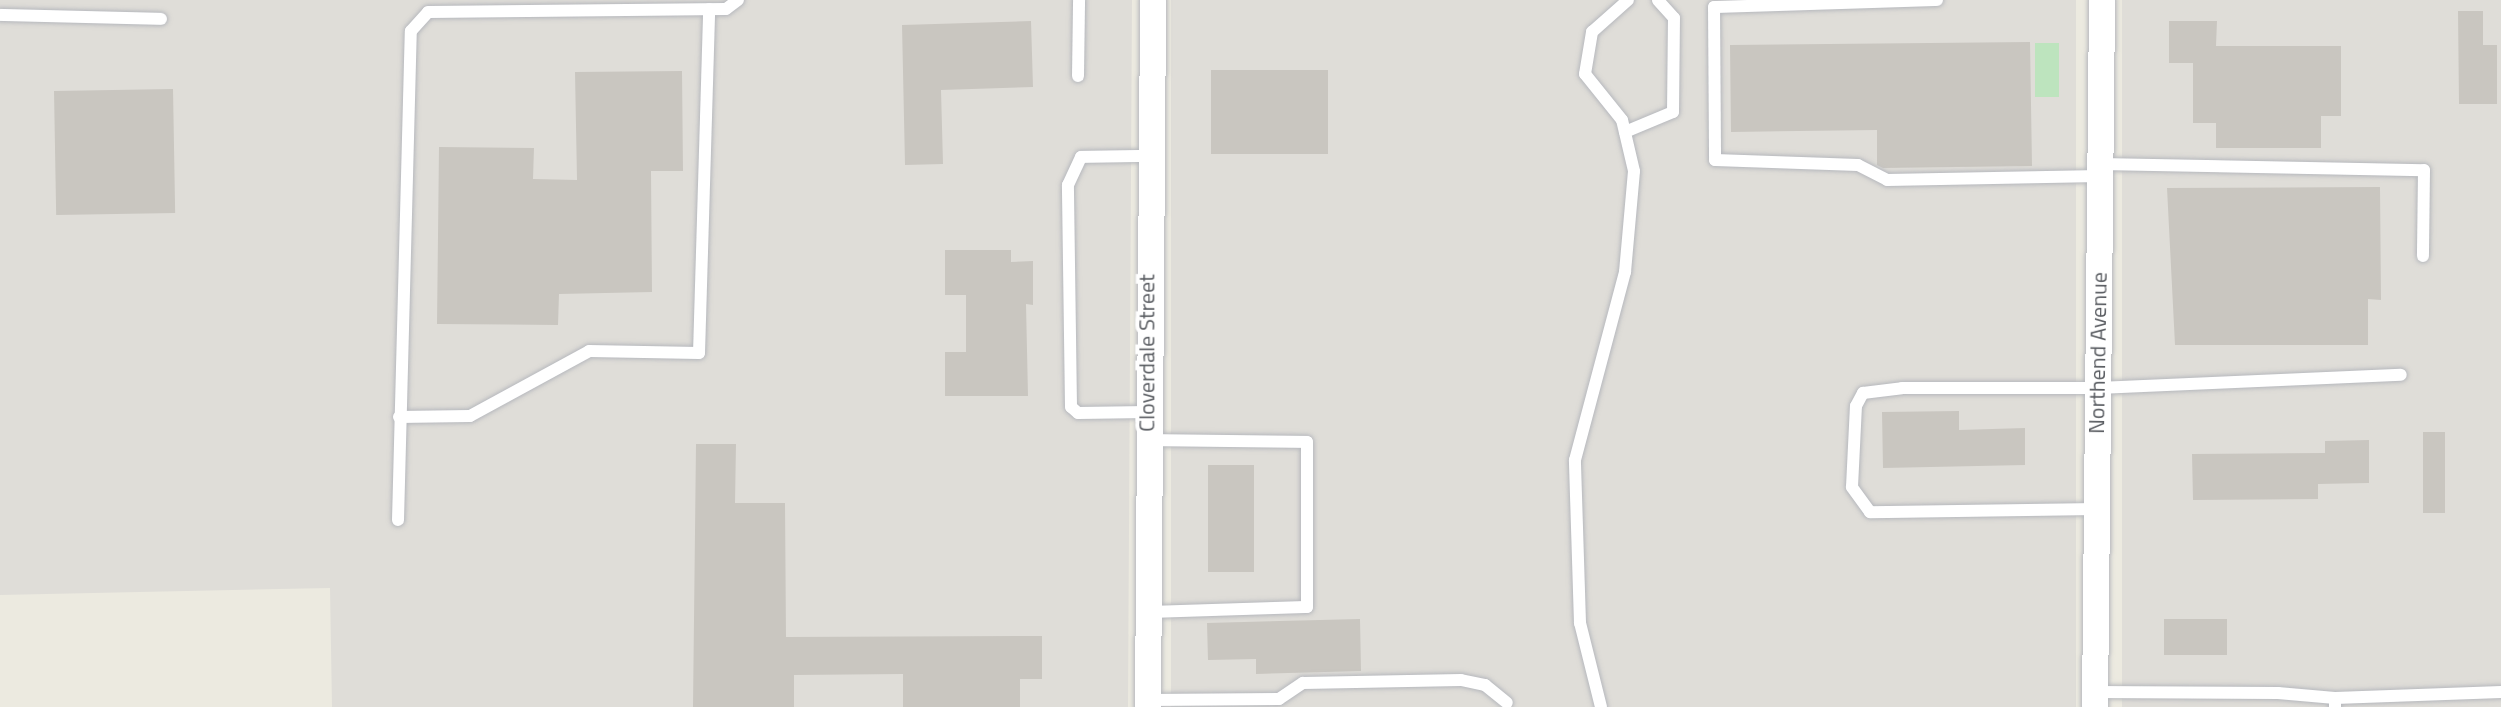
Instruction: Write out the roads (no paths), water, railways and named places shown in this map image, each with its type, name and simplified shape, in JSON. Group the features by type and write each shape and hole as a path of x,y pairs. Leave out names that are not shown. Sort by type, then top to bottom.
{"street":[{"name":"Cloverdale Street","path":"1148,703 1148,156 1153,0"},
{"name":"Northend Avenue","path":"2095,700 2102,0"}],"lane":[{"path":"398,520 411,31 428,12 726,9 738,0"},
{"path":"1078,76 1079,0"},
{"path":"1601,707 1580,623 1575,460 1625,272 1634,171 1622,120 1585,74 1592,32 1628,0"},
{"path":"1625,132 1673,112 1674,18 1658,0"},
{"path":"1937,0 1714,7 1715,160 1858,165 1887,180 2100,170 2424,170 2423,256"},
{"path":"399,417 470,416 589,351 699,353 709,9"},
{"path":"0,15 161,19"},
{"path":"1147,412 1078,413 1071,407 1068,185 1081,157 1148,156"},
{"path":"2097,509 1870,512 1852,487 1856,406 1863,393 2098,388 2401,375"},
{"path":"1147,440 1307,442 1307,607 1147,612"},
{"path":"1148,703 1279,699 1303,683 1461,680 1485,685 1507,703"},
{"path":"2095,700 2335,702 2501,692"}]}
